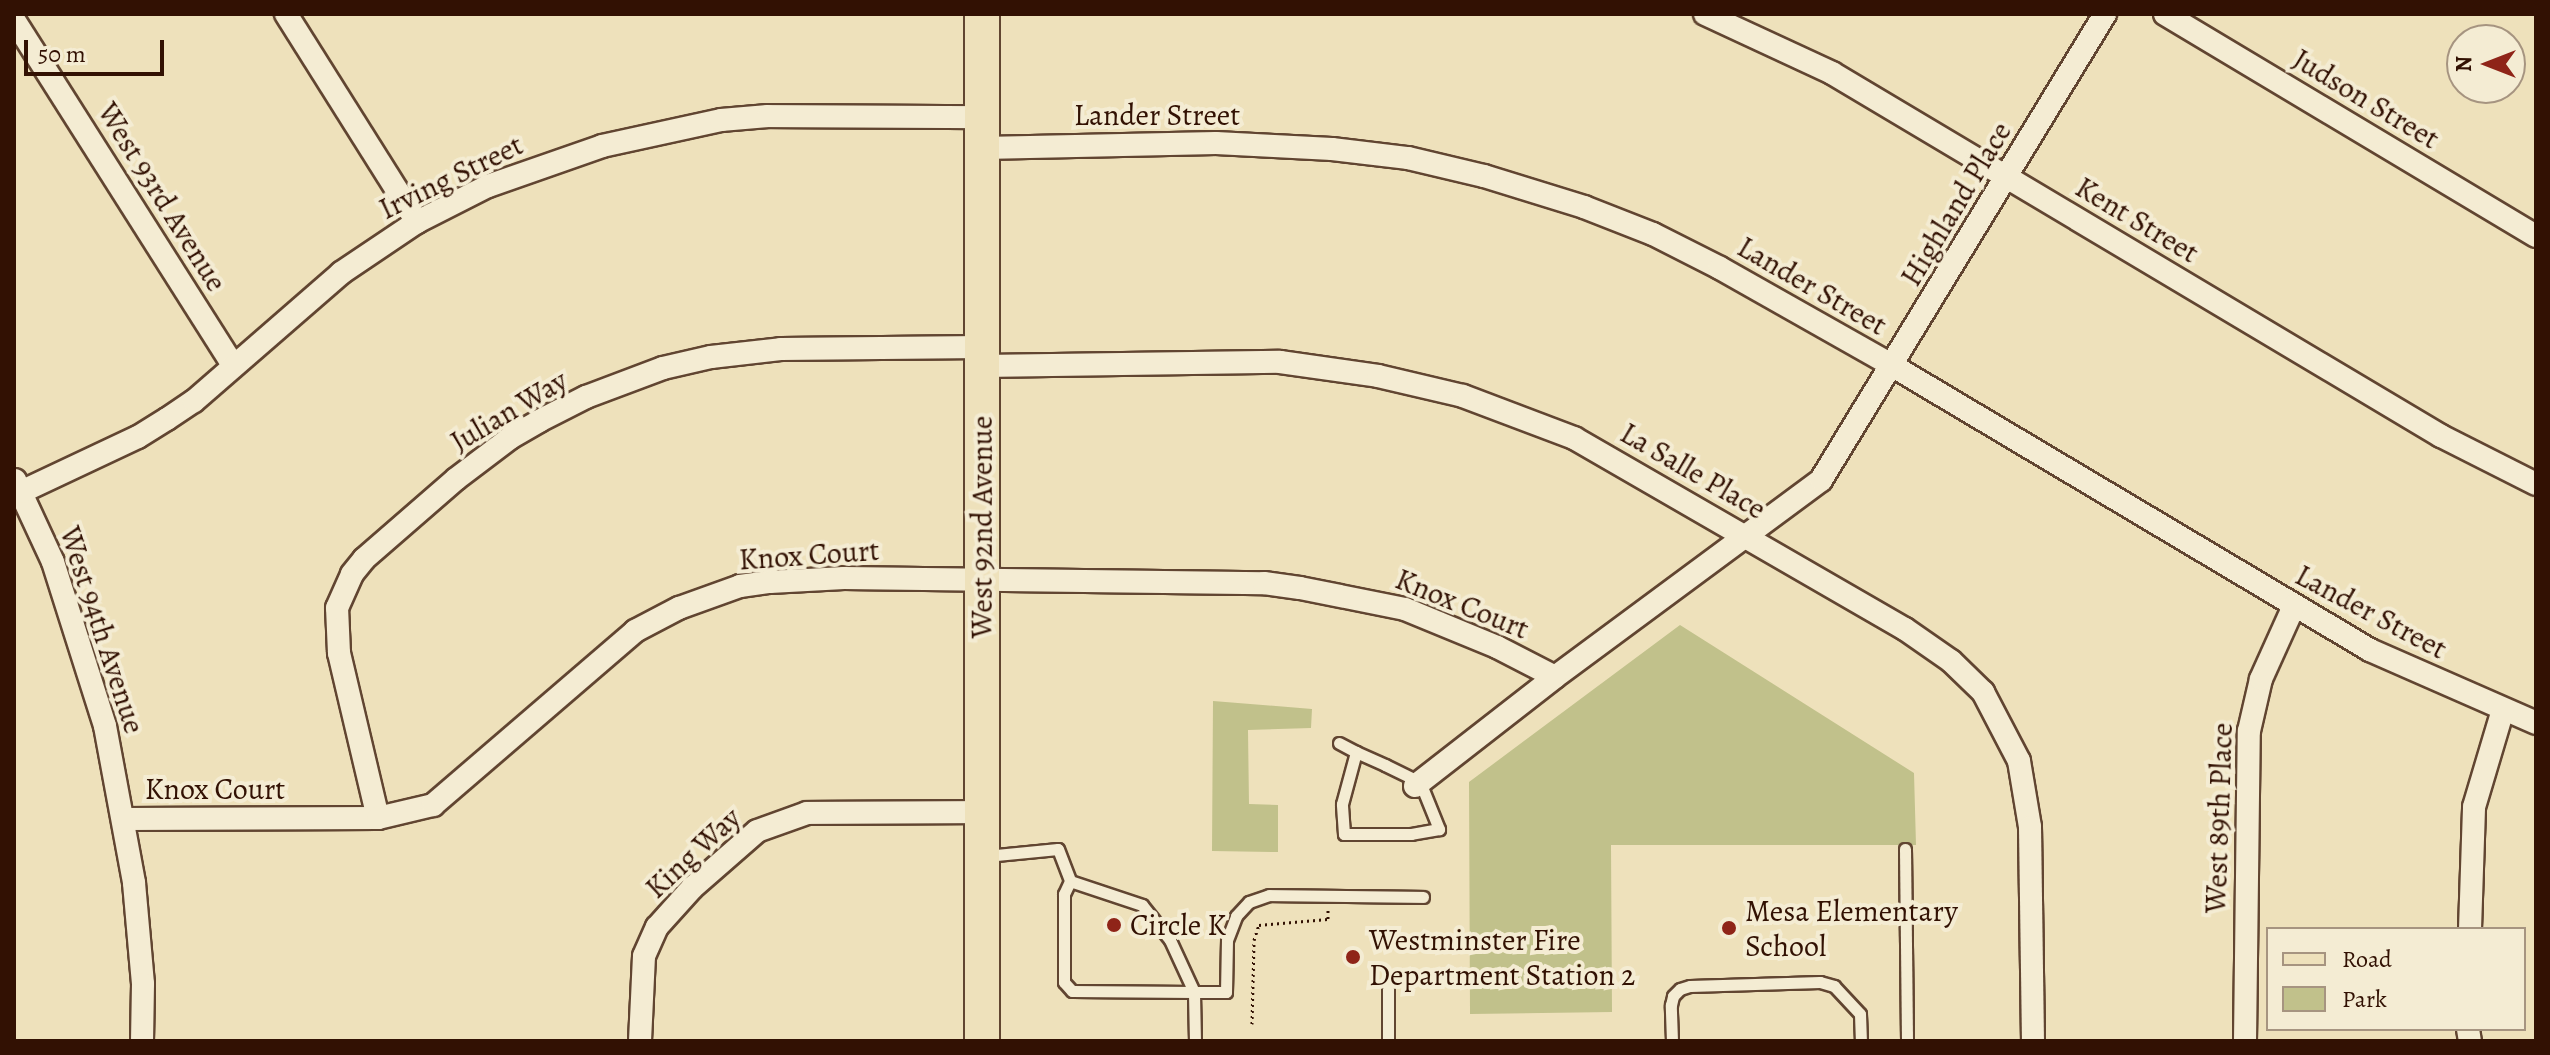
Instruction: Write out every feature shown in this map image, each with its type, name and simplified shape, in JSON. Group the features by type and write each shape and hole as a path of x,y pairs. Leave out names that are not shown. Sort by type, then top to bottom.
{"main road":[{"name":"West 92nd Avenue","path":"982,14 982,1041"}],"street":[{"path":"286,14 417,222"},
{"name":"Kent Street","path":"1705,14 1832,73 2441,436 2536,484"},
{"name":"Highland Place","path":"1417,784 1555,677 1821,480 2105,14"},
{"name":"Judson Street","path":"2165,14 2536,236"},
{"name":"West 93rd Avenue","path":"14,20 233,365"},
{"name":"Irving Street","path":"17,485 138,437 194,401 341,273 417,222 488,186 556,160 676,127 768,116 982,133"},
{"name":"Lander Street","path":"982,133 1287,146 1408,158 1469,172 1584,207 1653,234 1893,366 2370,650 2536,723"},
{"name":"Julian Way","path":"378,818 339,653 337,608 352,574 364,559 456,479 510,438 539,421 586,397 663,368 711,357 781,349 982,356"},
{"name":"La Salle Place","path":"982,356 1280,362 1378,376 1463,396 1544,424 1669,489 1940,653 1967,675 1994,709 2019,761 2030,827 2033,1041"},
{"name":"West 94th Avenue","path":"17,485 53,562 105,726 125,819 143,984 142,1041"},
{"name":"Knox Court","path":"125,819 378,818 405,814 440,800 620,642 679,608 740,586 770,582 844,578 1264,583 1405,609 1497,647 1555,677"},
{"name":"West 89th Place","path":"2245,1041 2249,731 2269,656 2294,606"},
{"path":"2470,927 2474,807 2503,710"},
{"name":"King Way","path":"640,1041 644,956 657,927 692,888 757,831 807,813 982,812"}],"lane":[{"path":"1339,743 1417,784 1439,829 1411,834 1344,834 1342,804 1356,752"},
{"path":"982,856 1058,849 1070,881 1064,894 1064,982 1072,991 1226,992 1227,940 1236,916 1249,902 1269,895 1423,897"},
{"path":"1905,849 1907,1041"},
{"path":"1070,881 1142,905 1170,940 1194,992 1195,1041"},
{"path":"1672,1041 1671,1005 1673,996 1680,989 1690,986 1820,982 1834,986 1860,1014 1861,1041"},
{"path":"1388,989 1388,1041"}],"path":[{"path":"1252,1024 1256,931 1264,923 1328,919 1328,903"}],"green space":[{"path":"1680,625 1914,773 1916,845 1611,845 1612,1012 1470,1014 1469,782"},
{"path":"1213,701 1312,709 1311,728 1248,730 1249,804 1278,805 1278,852 1212,851"}],"place":[{"name":"Circle K","path":"1114,925"},
{"name":"Mesa Elementary School","path":"1729,928"},
{"name":"Westminster Fire Department Station 2","path":"1353,957"}]}
